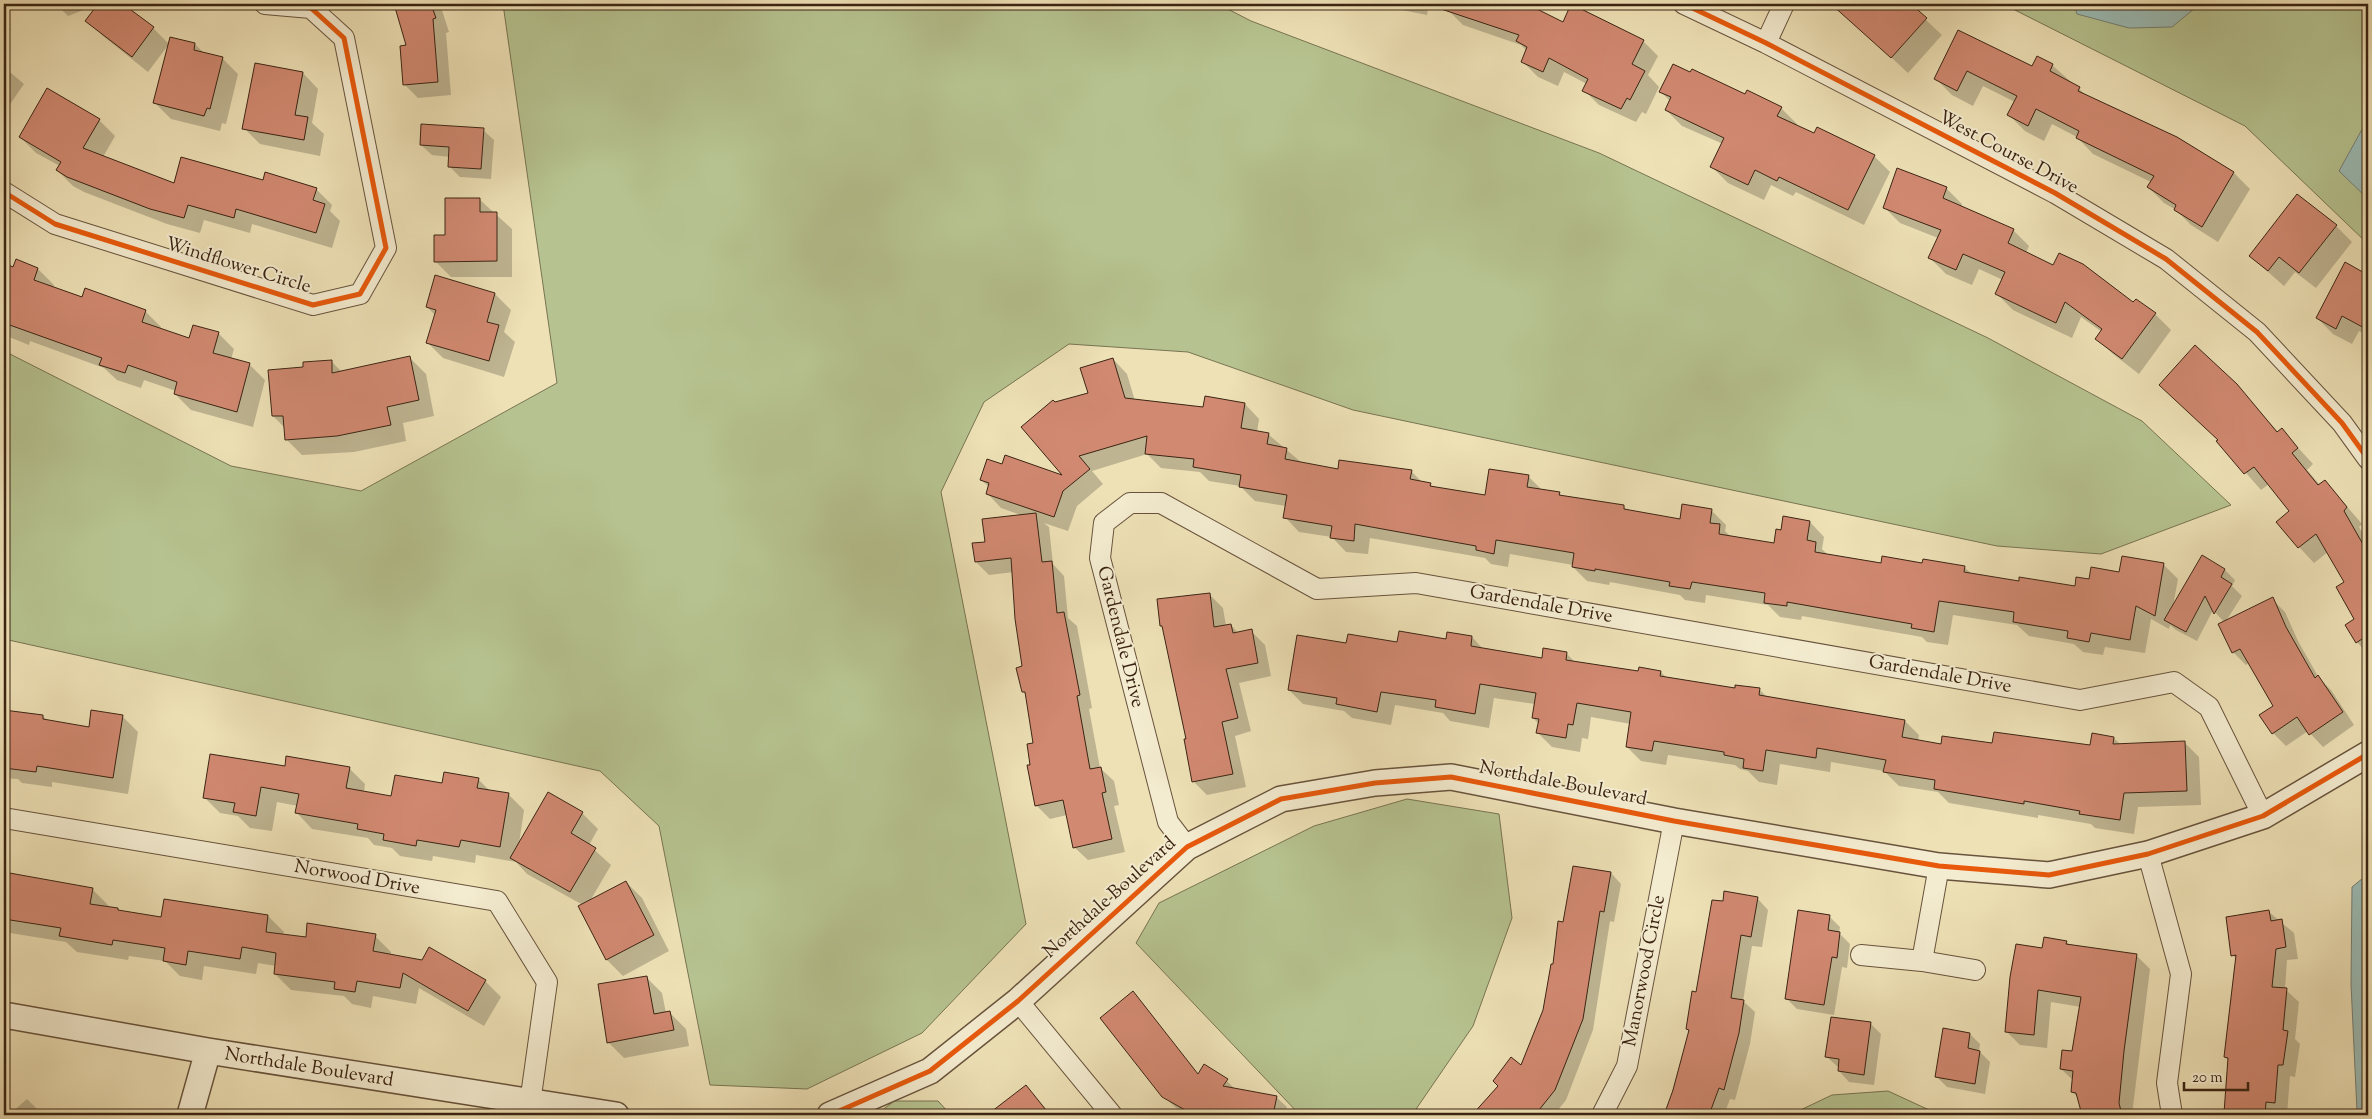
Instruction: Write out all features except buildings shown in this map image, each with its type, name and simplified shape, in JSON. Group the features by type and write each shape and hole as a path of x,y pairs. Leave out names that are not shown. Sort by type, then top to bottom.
{"street":[{"name":"Windflower Circle","path":"4,192 55,224 313,306 360,294 386,248 344,38 311,8 265,4"},
{"name":"West Course Drive","path":"1684,4 1766,43 2055,193 2166,259 2256,332 2342,423 2368,460"},
{"path":"1766,43 1784,4"},
{"name":"Gardendale Drive","path":"1187,847 1168,822 1100,558 1104,523 1130,503 1161,503 1316,589 1416,583 2080,700 2174,682 2209,707 2264,816"},
{"name":"Northdale Boulevard","path":"830,1115 930,1071 1018,1002 1187,847 1281,799 1375,783 1451,777 1674,821 1939,866 2049,875 2148,854 2264,816 2368,754"},
{"name":"Norwood Drive","path":"4,818 497,902 547,982 530,1104"},
{"name":"Manorwood Circle","path":"1602,1115 1627,1066 1674,821"},
{"path":"2148,854 2181,974 2167,1083 2172,1115"},
{"path":"1922,961 1939,866"},
{"path":"1861,956 1922,961 1974,970"},
{"path":"1018,1002 1112,1115"},
{"name":"Northdale Boulevard","path":"4,1015 208,1052 530,1104 616,1115"},
{"path":"190,1115 208,1052"}],"green space":[{"path":"503,4 1218,4 1251,21 1599,153 1988,338 2142,421 2231,505 2101,554 1997,546 1353,410 1188,352 1069,344 984,402 941,492 1026,924 922,1033 807,1089 710,1085 659,826 600,771 4,639 4,351 231,466 361,491 557,383"},
{"path":"2003,4 2368,4 2368,244 2245,126"},
{"path":"1407,799 1499,814 1512,918 1473,1026 1412,1115 1300,1115 1136,943 1159,903 1314,826"},
{"path":"1888,1091 1940,1115 1790,1115 1832,1095"},
{"path":"894,1101 938,1101 951,1115 876,1115"}],"water":[{"path":"2074,4 2200,4 2172,27 2129,28 2077,14"},
{"path":"2368,92 2368,199 2339,171 2365,124"},
{"path":"2368,874 2368,1115 2360,1115 2357,1111 2351,984 2352,887"}],"cycle path":[{"path":"4,192 55,224 313,305 360,294 386,248 344,38 311,8 265,4"},
{"path":"1684,4 1766,43 2055,193 2166,259 2257,332 2342,423 2368,459"},
{"path":"830,1115 930,1071 1018,1001 1187,847 1281,799 1375,783 1451,777 1674,821 1939,866 2049,875 2148,854 2263,816 2368,754"}]}
